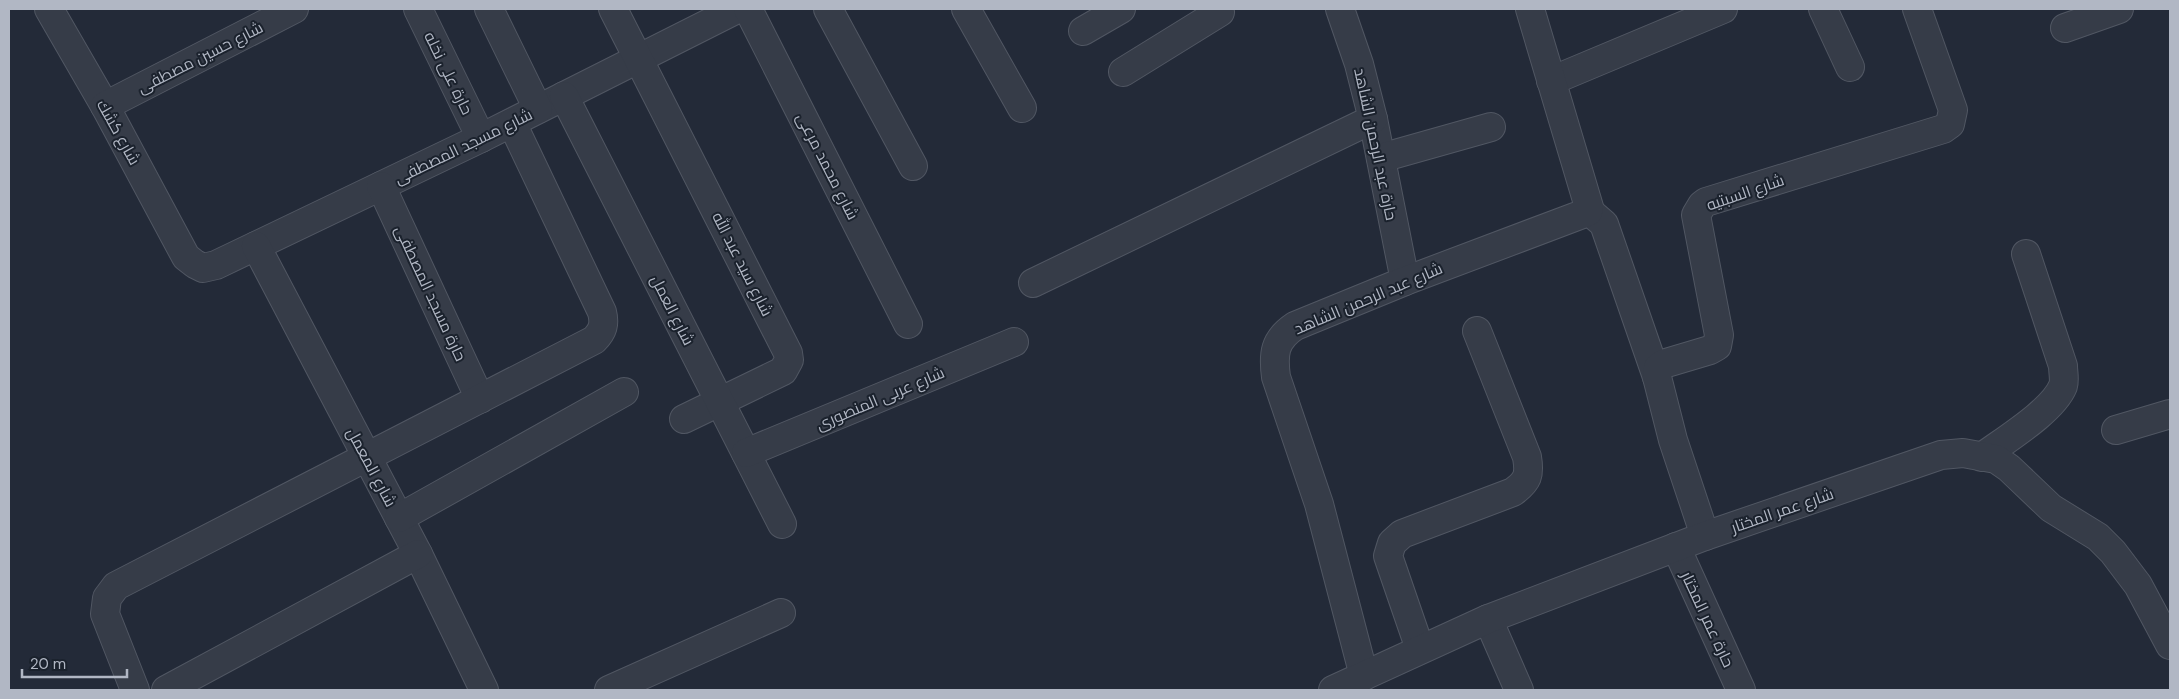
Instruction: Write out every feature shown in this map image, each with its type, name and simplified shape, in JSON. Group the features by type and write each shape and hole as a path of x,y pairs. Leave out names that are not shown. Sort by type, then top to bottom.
{"street":[{"name":"شارع كشك","path":"48,9 106,106 186,257"},
{"name":"شارع حسين مصطفى","path":"106,106 294,9"},
{"name":"حارة على نخله","path":"418,9 481,138"},
{"path":"489,9 538,109"},
{"path":"613,9 638,59"},
{"name":"شارع مسجد المصطفى","path":"186,257 194,264 203,268 216,265 481,138 737,9"},
{"name":"شارع محمد مرعى","path":"748,9 908,324"},
{"path":"828,9 913,166"},
{"path":"966,9 1022,108"},
{"path":"1083,31 1122,9"},
{"name":"حارة عبد الرحمن الشاهد","path":"1340,9 1359,64 1373,118 1405,281"},
{"path":"1530,9 1589,211 1604,224 1657,377 1673,440 1706,536"},
{"path":"1551,81 1695,14 1723,9"},
{"path":"1823,9 1850,67"},
{"name":"شارع السبتيه","path":"1657,377 1658,368 1663,364 1710,350 1717,346 1719,335 1695,221 1702,205 1943,129 1950,124 1953,110 1917,9"},
{"path":"2066,28 2119,9"},
{"path":"1123,72 1227,10"},
{"name":"شارع سيد عبد الله","path":"638,59 788,353 789,360 783,371 684,419"},
{"name":"شارع العمل","path":"564,96 782,524"},
{"path":"1033,283 1373,118"},
{"path":"135,690 105,614 107,598 116,586 594,340 603,327 602,312 512,122"},
{"path":"1381,158 1491,127"},
{"name":"حارة مسجد المصطفى","path":"381,186 480,399"},
{"name":"شارع عبد الرحمن الشاهد","path":"1349,685 1319,504 1276,377 1274,357 1282,334 1295,326 1405,281 1586,214 1589,211"},
{"name":"شارع المعمل","path":"256,246 418,554 484,690"},
{"path":"1982,457 2045,410 2057,399 2064,383 2063,366 2026,254"},
{"path":"1420,649 1388,556 1392,543 1402,534 1513,492 1524,484 1530,471 1527,457 1478,330"},
{"name":"شارع عربى المنصورى","path":"746,453 1014,342"},
{"path":"399,518 624,392"},
{"path":"2116,430 2170,414"},
{"name":"شارع عمر المختار","path":"1349,685 1420,649 1488,619 1676,547 1941,456 1962,453 1996,459 2009,468 2051,508 2098,537 2113,552 2138,585 2170,645"},
{"name":"حارة عمر المختار","path":"1676,547 1741,690"},
{"path":"166,690 418,554"},
{"path":"609,690 781,613"},
{"path":"1488,619 1519,690"}]}
